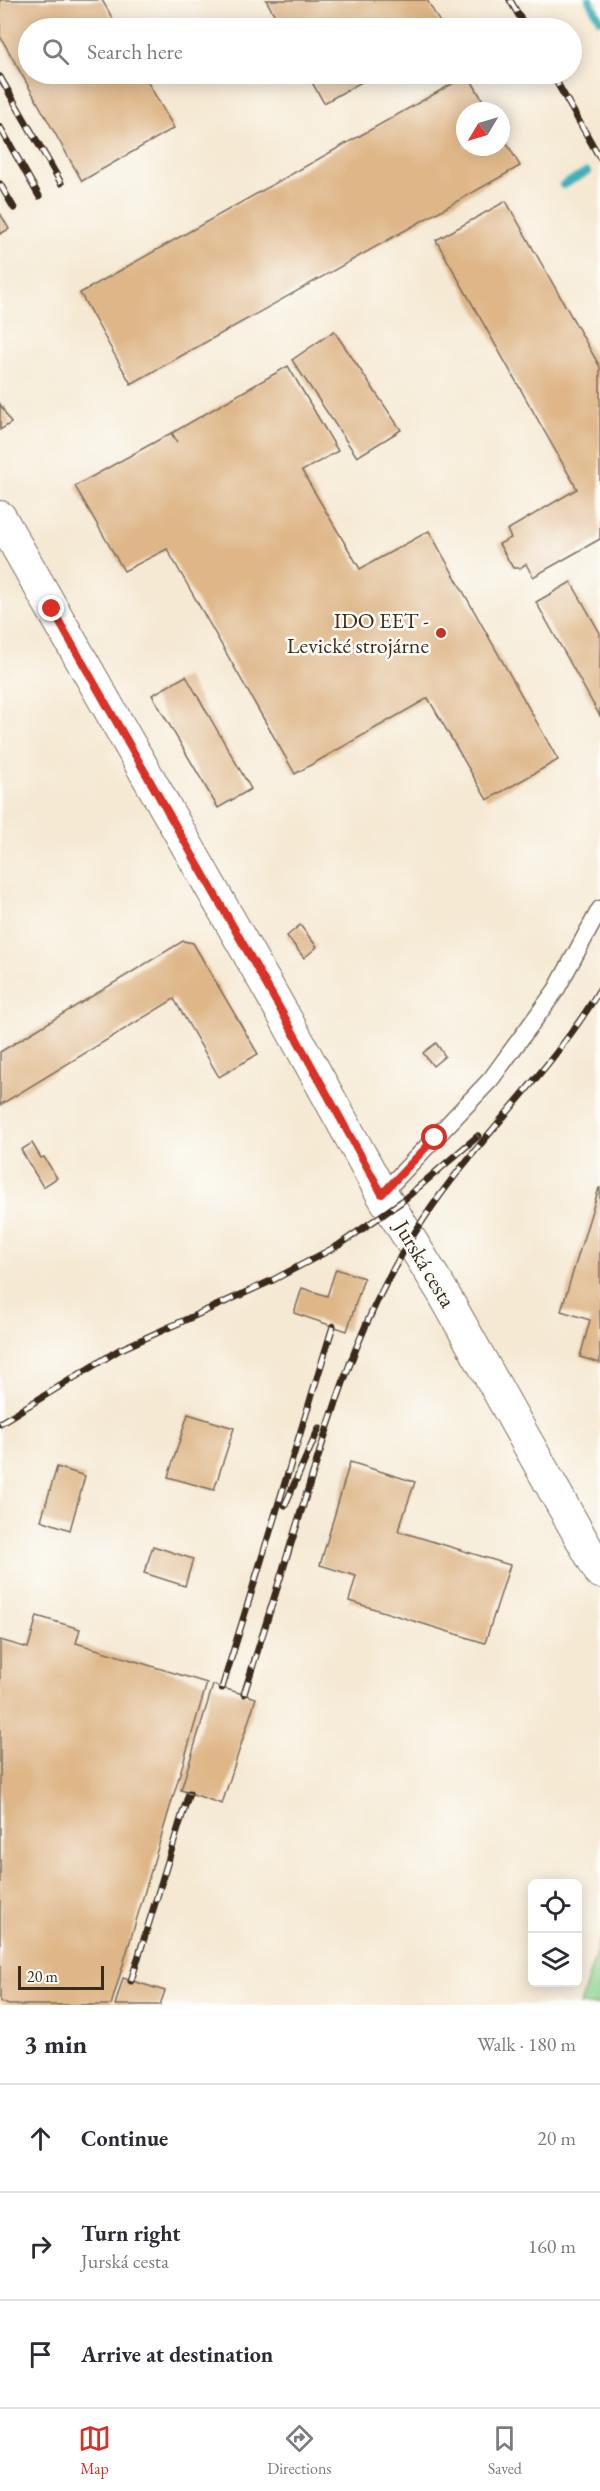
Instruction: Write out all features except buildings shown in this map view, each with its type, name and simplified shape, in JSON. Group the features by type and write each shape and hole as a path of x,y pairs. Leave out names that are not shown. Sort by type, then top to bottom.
{"street":[{"name":"Jurská cesta","path":"0,517 283,1014 382,1194 442,1291 600,1572"}],"lane":[{"path":"382,1194 491,1079 556,990 600,909"}],"green space":[{"path":"600,1940 600,2005 580,2005"}],"waterway":[{"path":"589,0 600,20"},
{"path":"563,185 587,172"}],"railway":[{"path":"510,0 520,18"},
{"path":"0,77 61,183"},
{"path":"558,84 600,158"},
{"path":"0,127 39,196"},
{"path":"0,184 14,208"},
{"path":"244,1694 331,1416 356,1349 385,1284 423,1220 444,1190 559,1049 600,989"},
{"path":"0,1423 119,1350 273,1280 339,1245 401,1202 478,1136"},
{"path":"222,1688 333,1326"},
{"path":"285,1505 319,1428"},
{"path":"131,1981 189,1793"}],"place":[{"name":"IDO EET - Levické strojárne","path":"441,633"}],"route":[{"path":"52,609 283,1014 382,1194 435,1138"}]}
